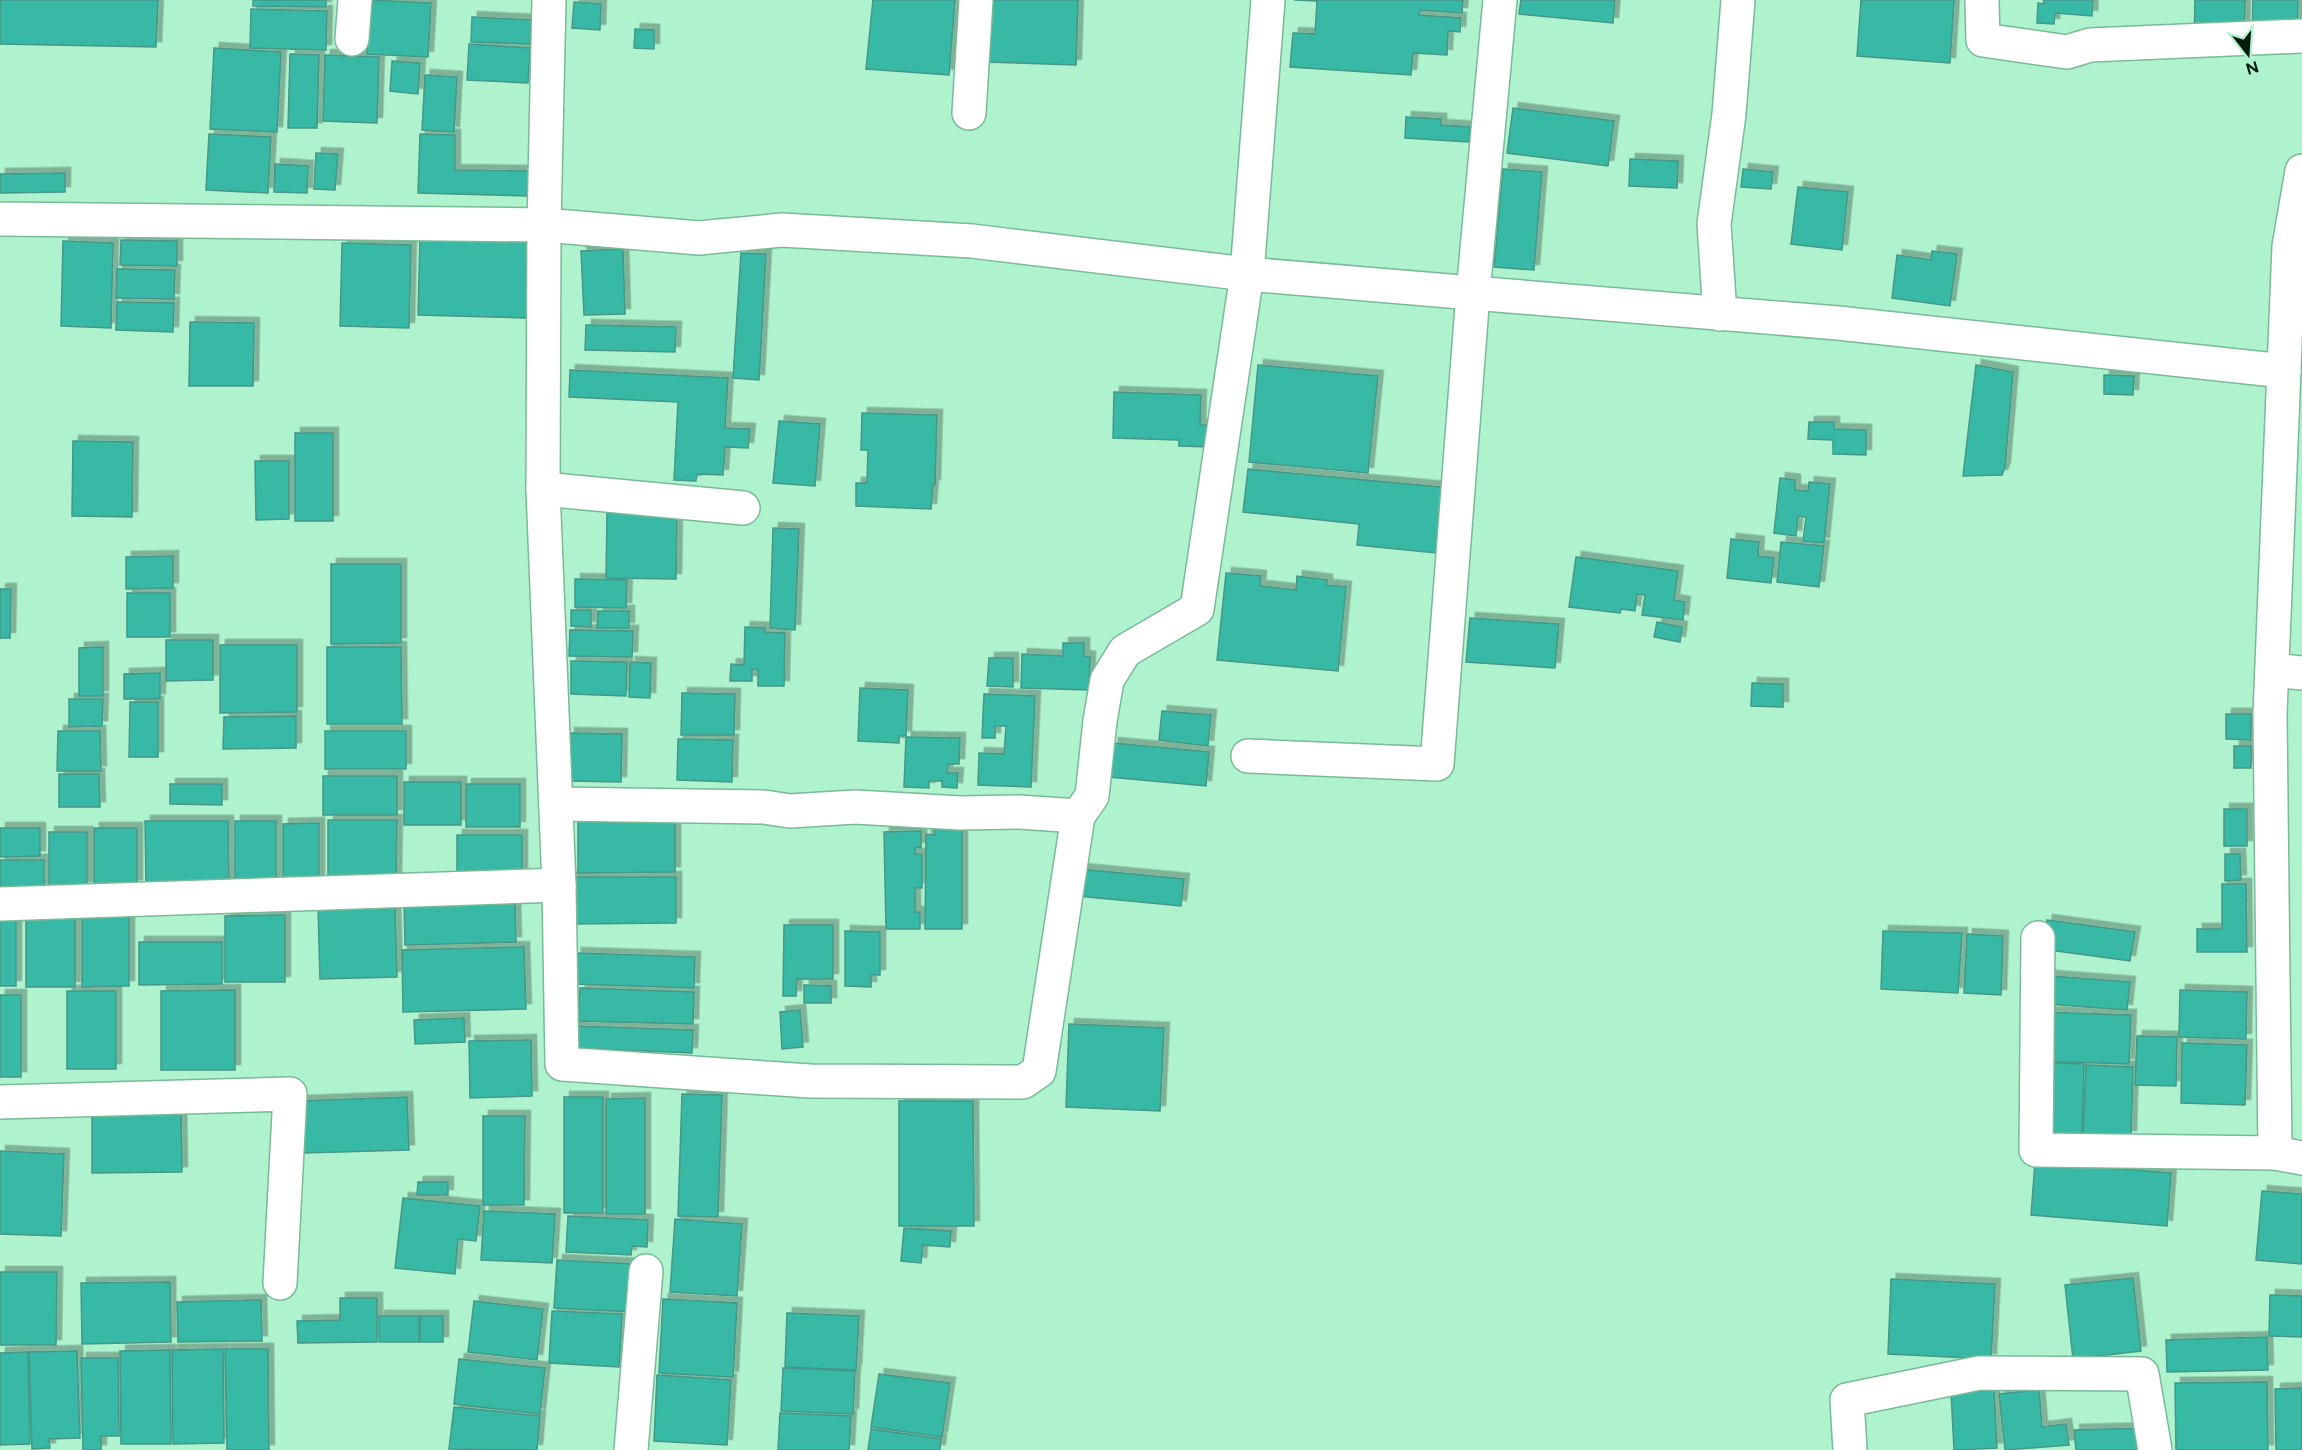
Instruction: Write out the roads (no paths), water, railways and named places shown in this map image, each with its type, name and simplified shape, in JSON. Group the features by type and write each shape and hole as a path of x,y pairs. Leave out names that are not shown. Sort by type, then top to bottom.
{"street":[{"path":"352,39 355,0"},
{"path":"549,0 544,225 543,489 559,885 562,1064 810,1081 1023,1082 1039,1071 1078,816 1092,796 1107,680 1125,651 1197,609 1247,274 1268,0"},
{"path":"969,113 976,0"},
{"path":"1248,756 1437,765 1473,293 1500,0"},
{"path":"1720,314 1714,224 1729,114 1738,0"},
{"path":"1982,0 1983,40 2067,52 2090,45 2302,36"},
{"path":"2038,938 2036,1150 2289,1155 2270,714 2287,671 2284,371 2289,246 2302,171"},
{"path":"0,219 544,225 699,238 782,230 972,240 1247,274 1838,322 2284,371"},
{"path":"543,489 743,508"},
{"path":"556,804 764,807 790,810 855,807 1078,816"},
{"path":"0,904 559,885"},
{"path":"0,1102 290,1094 280,1283"},
{"path":"631,1450 646,1271"},
{"path":"1850,1450 1847,1401 1980,1373 2062,1372 2142,1374 2155,1450"}]}
